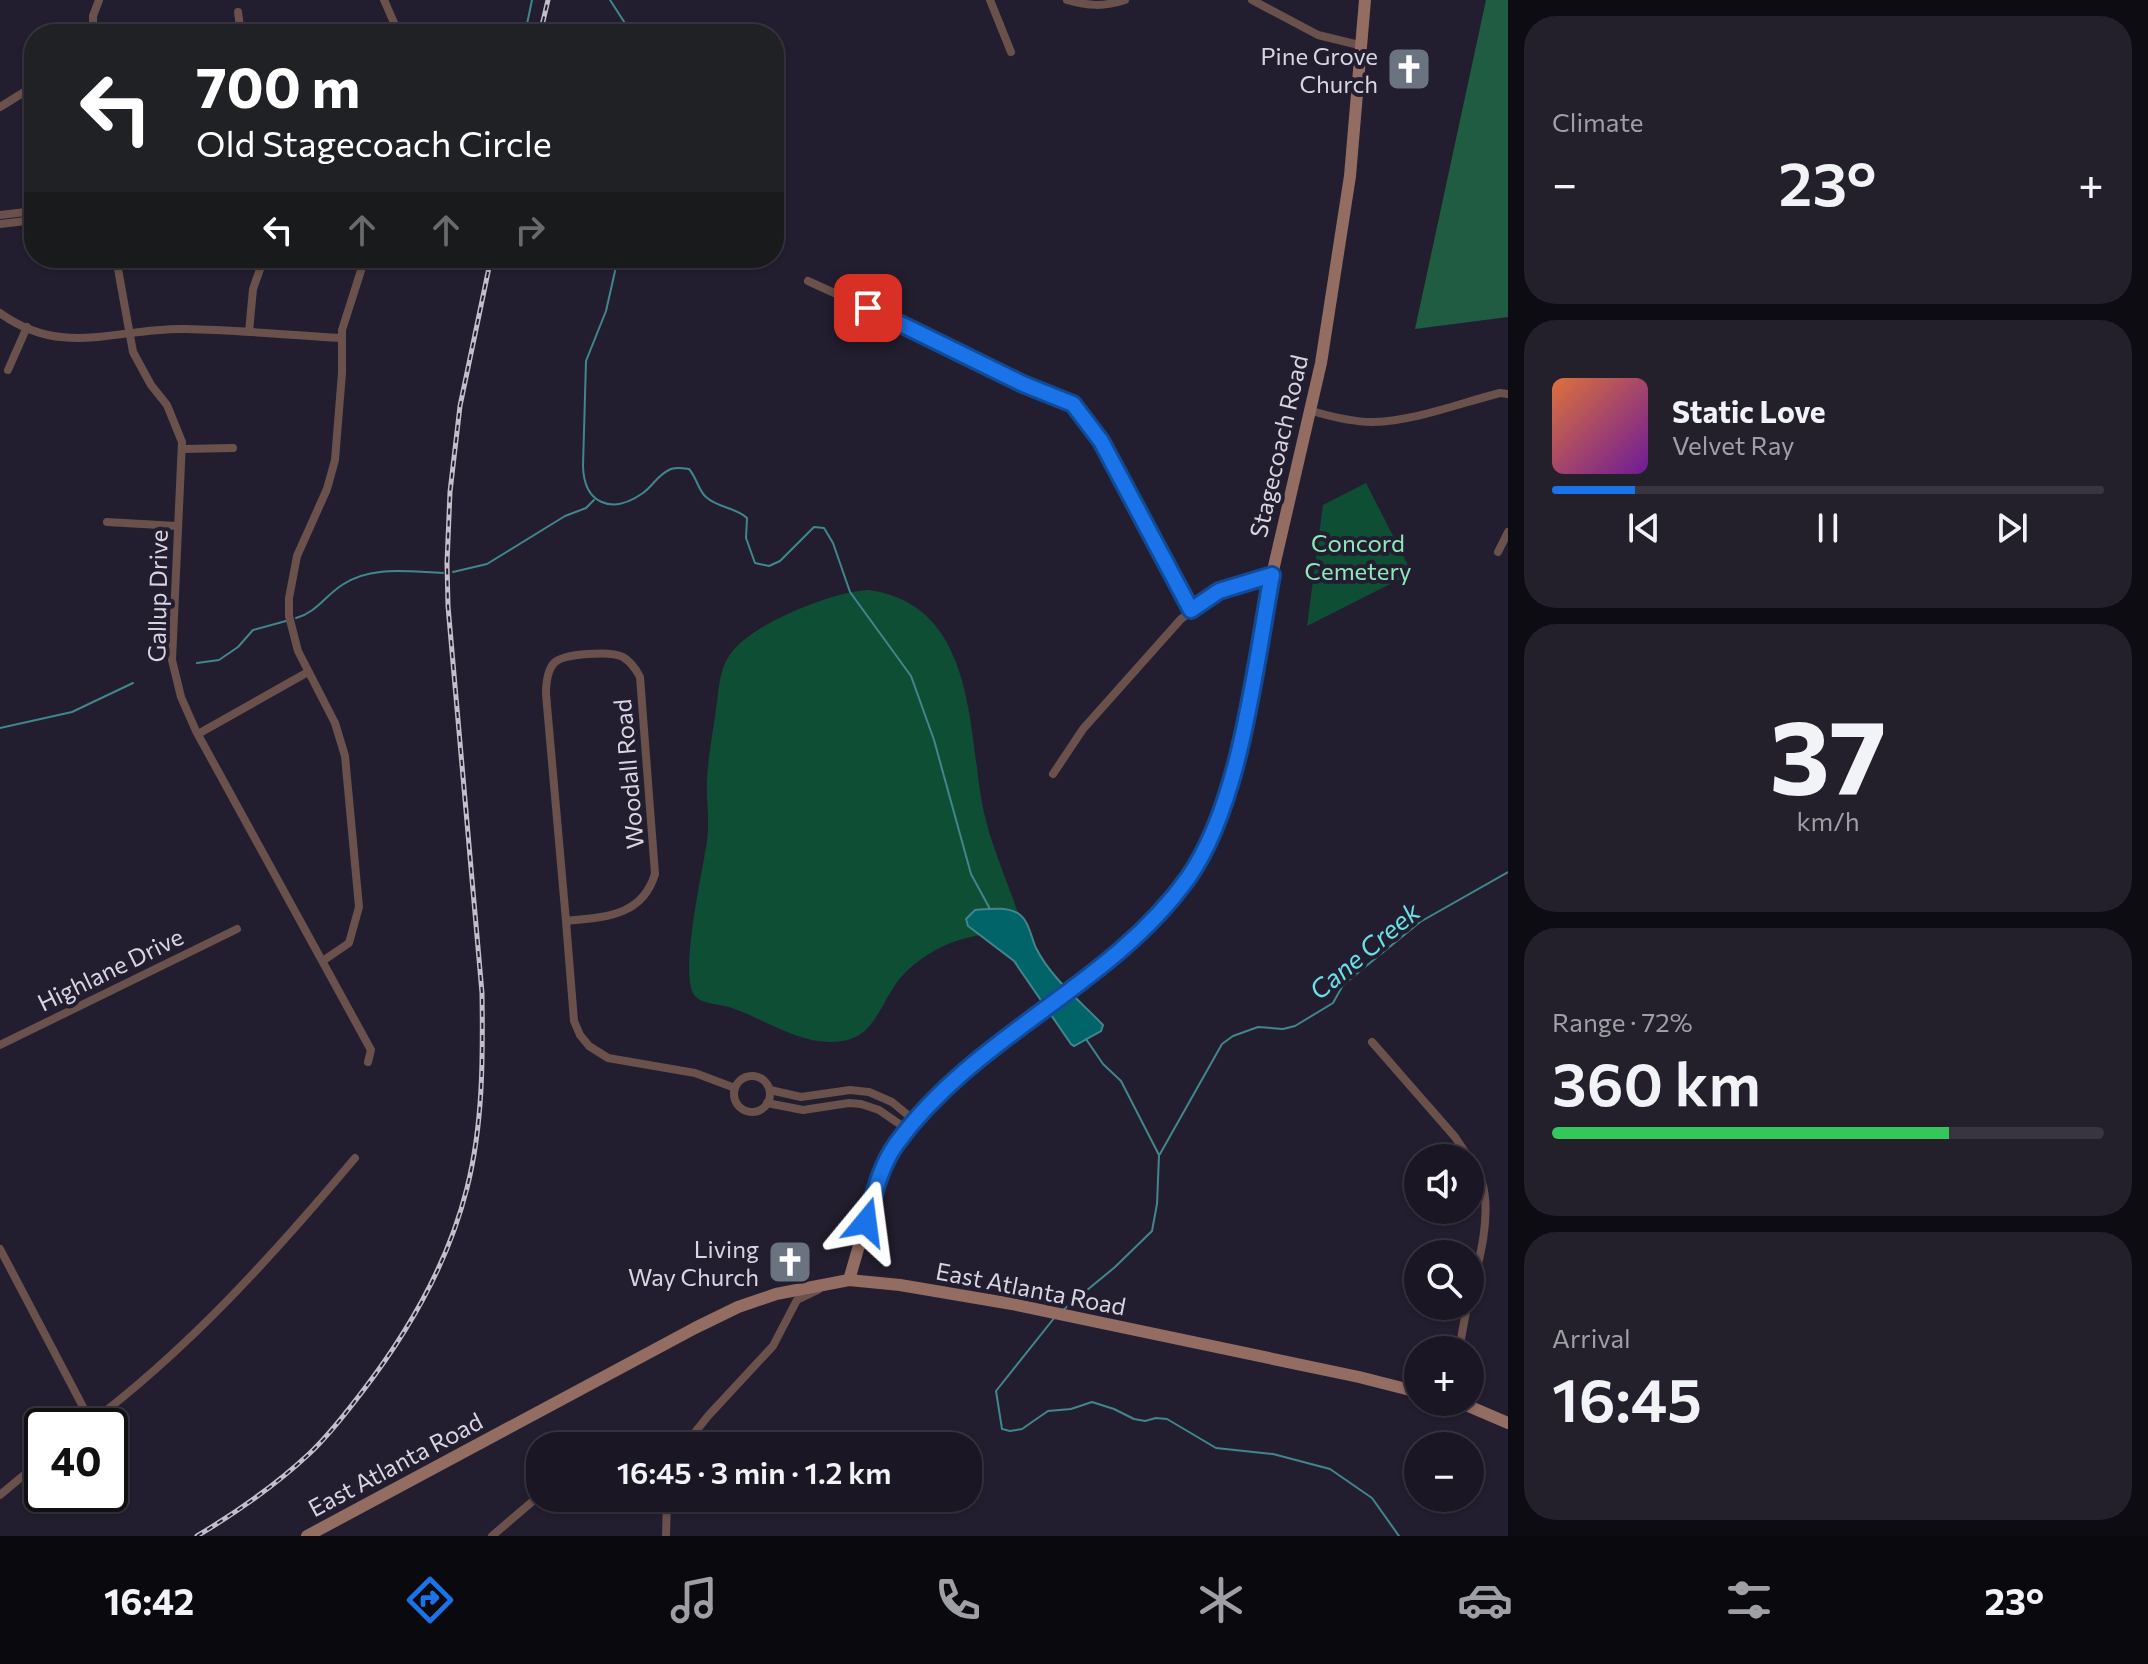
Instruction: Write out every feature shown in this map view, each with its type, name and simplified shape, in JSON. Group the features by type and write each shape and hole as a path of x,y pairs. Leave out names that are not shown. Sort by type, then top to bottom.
{"street":[{"path":"93,24 99,0"},
{"path":"384,0 395,24"},
{"path":"990,0 1011,52"},
{"path":"1067,0 1090,6 1125,0"},
{"path":"1252,0 1318,35 1359,45"},
{"name":"Stagecoach Road","path":"849,1280 878,1180 896,1145 960,1075 1119,950 1168,905 1190,875 1210,836 1230,785 1250,699 1272,575 1312,411 1350,176 1365,0"},
{"path":"238,12 240,24"},
{"path":"0,107 24,92"},
{"path":"0,215 24,212"},
{"path":"0,224 24,221"},
{"name":"Gallup Drive","path":"118,268 133,352 167,405 182,442 172,660 181,697 198,734 371,1050 368,1062"},
{"path":"249,332 253,289 260,268"},
{"path":"324,960 349,943 359,907 341,737 308,672 292,632 289,598 297,556 327,489 335,460 342,373 341,338 362,268"},
{"path":"808,281 1023,384 1073,404 1101,441 1191,610"},
{"path":"0,313 34,331 78,339 182,328 341,338"},
{"path":"8,370 27,327"},
{"path":"1312,411 1351,421 1374,422 1500,393 1508,394"},
{"path":"182,449 233,448"},
{"path":"107,522 177,526"},
{"path":"1498,552 1508,532"},
{"path":"1053,774 1083,729 1191,610 1219,591 1272,575"},
{"name":"Woodall Road","path":"566,921 623,913 642,899 655,874 640,677 631,663 618,655 565,656 555,663 547,678 546,694 574,1021 589,1046 608,1058 692,1072 735,1088"},
{"path":"198,734 308,672"},
{"name":"Highlane Drive","path":"0,1045 237,929"},
{"path":"1372,1042 1460,1144"},
{"name":"Woodall Road","path":"753,1076 763,1079 770,1090 801,1097 850,1090 869,1092 892,1102 912,1126 861,1104 803,1110 767,1103 757,1111 744,1110 736,1100 735,1088 741,1079 753,1076"},
{"path":"767,1103 770,1090"},
{"path":"108,1408 198,1330 260,1268 355,1158"},
{"path":"1484,1196 1484,1220"},
{"path":"1,1254 81,1408"},
{"path":"696,1432 773,1346 797,1300 849,1280"},
{"name":"East Atlanta Road","path":"307,1536 727,1312 776,1294 849,1280 900,1285 1012,1304 1404,1388"},
{"path":"1484,1413 1508,1423"},
{"path":"0,1495 24,1475"},
{"path":"492,1536 526,1507"},
{"path":"666,1536 667,1512"}],"green space":[{"name":"Concord Cemetery","path":"1366,483 1412,573 1307,626 1323,505"},
{"path":"869,590 903,600 929,618 947,643 960,672 968,705 985,817 1018,913 975,910 966,919 981,935 948,944 919,961 902,976 875,1019 858,1035 846,1040 818,1041 792,1034 729,1007 702,1001 695,996 690,985 690,946 708,833 709,760 722,672 739,644 772,622 814,603"}],"shaded area":[{"path":"1486,0 1508,0 1508,317 1415,329"},
{"path":"1004,909 1022,917 1042,959 1103,1025 1101,1031 1074,1046 1071,1044 1014,961 968,926 966,919 975,910"}],"waterway":[{"path":"527,24 532,0"},
{"path":"610,0 626,24"},
{"path":"616,268 606,311 586,361 583,466 588,489 602,502 621,503 643,493 666,471 689,469 706,497 747,518 746,538 755,563 769,566 780,561 814,527 824,528 833,543 850,592 911,676 934,740 971,874 990,909"},
{"path":"453,572 487,564 565,516 586,508 594,500"},
{"path":"296,618 315,608 342,585 365,575 391,571 443,573"},
{"path":"197,663 219,660 238,647 253,630 286,621"},
{"path":"0,728 72,712 133,683"},
{"name":"Cane Creek","path":"1160,1154 1222,1044 1233,1036 1258,1027 1283,1029 1295,1026 1333,1003 1343,985 1420,922 1508,872"},
{"path":"1063,1310 1152,1231 1157,1204 1159,1155 1121,1081 1103,1064 1086,1039"},
{"path":"1055,1317 996,1391 1002,1429 1022,1429 1048,1411 1071,1409 1092,1402 1134,1419 1167,1419 1216,1448 1273,1454 1330,1469 1372,1498 1399,1536"}],"railway":[{"path":"542,24 548,0"},
{"path":"197,1536 284,1476 317,1446 350,1408 396,1345 425,1296 449,1243 467,1188 479,1116 482,993 448,606 447,563 450,492 460,406 489,268"}],"place":[{"name":"Pine Grove Church","path":"1409,69"},
{"name":"Living Way Church","path":"790,1262"}],"route":[{"path":"866,1222 878,1180 896,1145 919,1116 984,1054 1131,940 1168,905 1190,875 1210,836 1230,785 1250,699 1272,575 1235,584 1191,610 1101,441 1073,404 1023,384 868,308"}]}
